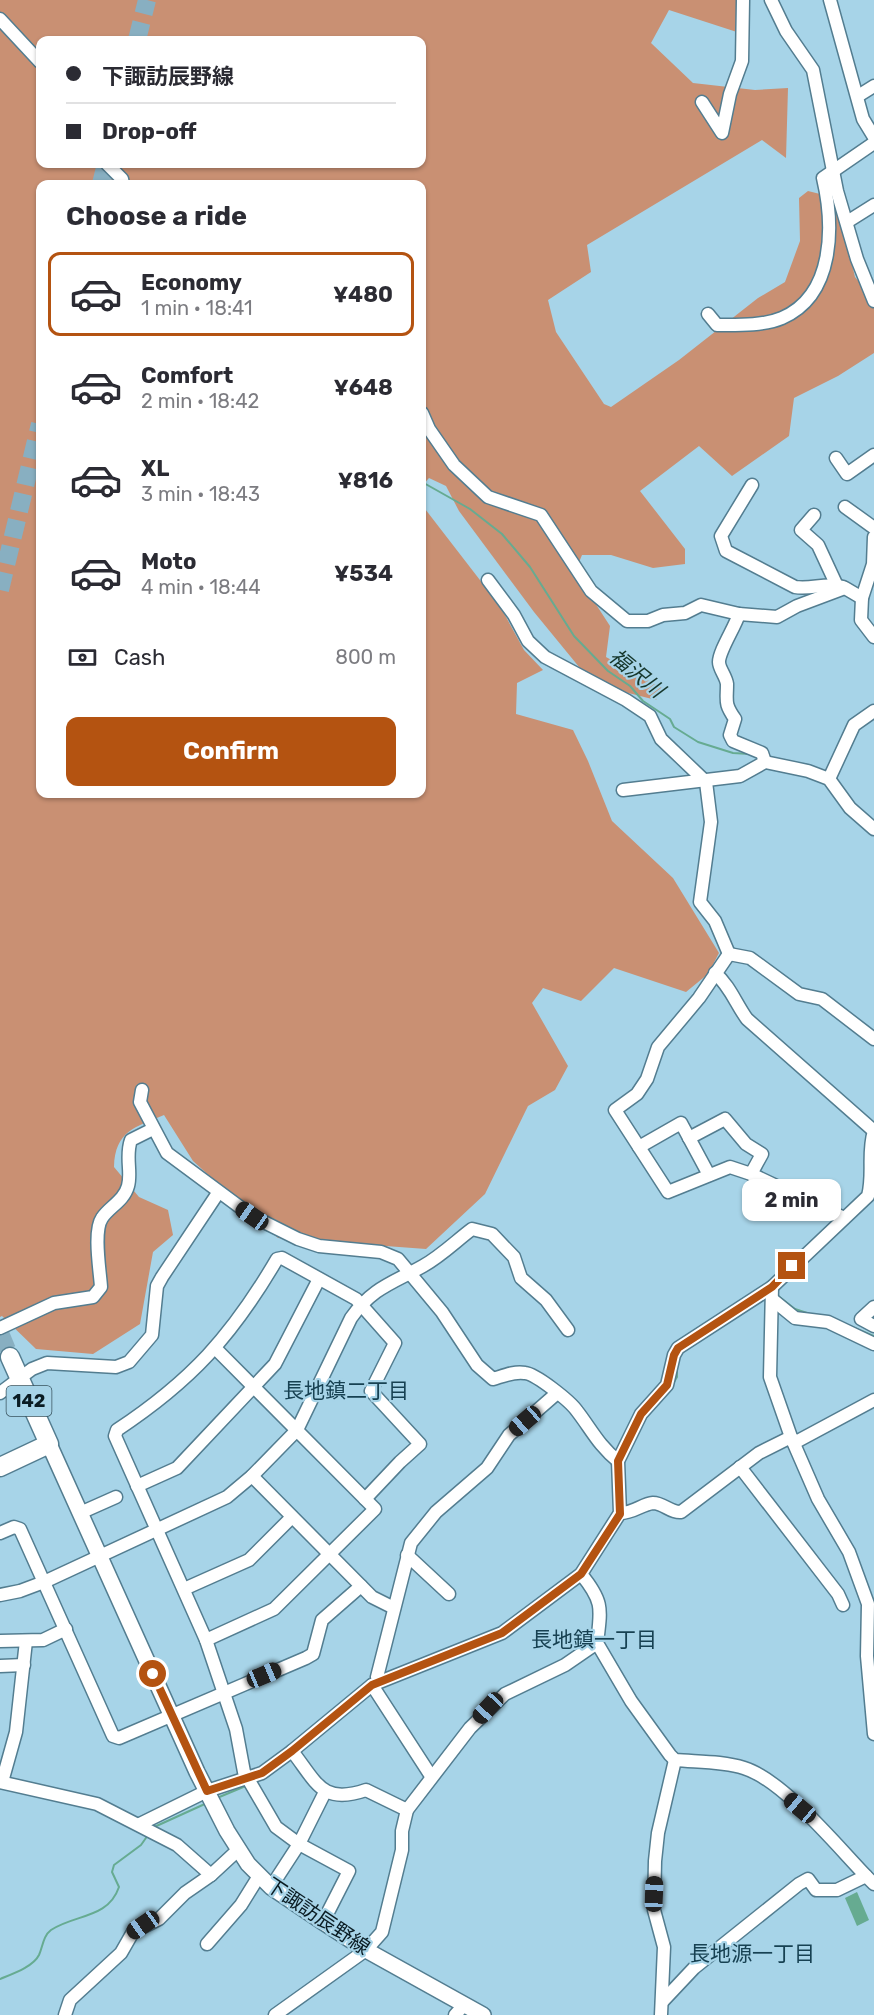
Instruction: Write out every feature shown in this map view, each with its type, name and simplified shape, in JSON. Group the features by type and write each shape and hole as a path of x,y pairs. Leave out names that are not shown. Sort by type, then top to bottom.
{"highway":[{"name":"142","path":"10,1357 48,1442"},
{"path":"0,1462 48,1442"},
{"path":"0,1467 48,1442"}],"main road":[{"name":"下諏訪辰野線","path":"48,1442 171,1714 238,1850 271,1887 322,1922 459,2010 483,2015"}],"street":[{"path":"702,102 722,133 730,94 742,61 743,0"},
{"path":"771,0 786,31 813,70 832,170 863,276 874,301"},
{"path":"832,0 863,119 874,137"},
{"path":"0,19 36,58"},
{"path":"858,96 874,86"},
{"path":"708,314 717,326 782,318 802,303 820,282 829,240 830,206 823,178 874,143"},
{"path":"111,168 122,180"},
{"path":"847,222 874,205"},
{"path":"426,422 454,465 488,497 541,515 591,591 627,621 648,621 663,615 685,613 701,605 739,614 777,617 841,587"},
{"path":"836,458 847,474 874,455"},
{"path":"752,485 721,536 726,551 795,587 806,590 841,587 862,598"},
{"path":"845,507 874,528"},
{"path":"814,515 801,530 818,545 841,587"},
{"path":"874,537 873,564 862,598 861,620 874,637"},
{"path":"488,580 514,615 528,641 545,657 626,700 650,716 661,739 706,782 711,822 700,902 715,921 729,954"},
{"path":"739,614 733,634 721,652 719,664 727,681 725,705 735,719 730,735 733,741 762,753 765,762"},
{"path":"829,779 854,725 874,711"},
{"path":"622,790 706,782 740,776 765,762 808,771 829,779 850,808 874,829"},
{"path":"729,954 699,998 658,1047 647,1079 638,1094 615,1110 668,1192 730,1167 752,1174 844,1218"},
{"path":"729,954 750,958 799,994 822,999 874,1039"},
{"path":"140,1824 207,1791 262,1773 375,1683 502,1633 581,1574 620,1514 618,1461 641,1414 667,1385 674,1355 678,1348 772,1287 844,1218 871,1198 870,1151 874,1131 747,1019 735,1003 728,984 716,973"},
{"path":"142,1090 140,1102 167,1153 218,1193 252,1216 298,1239 319,1246 381,1252 398,1259 442,1312 477,1365 493,1379 516,1372 527,1372 576,1409 601,1448 618,1461"},
{"path":"689,1138 724,1119 746,1144 762,1154 752,1174"},
{"path":"639,1147 681,1123 709,1175"},
{"path":"0,1328 54,1303 93,1297 101,1287 98,1231 100,1220 123,1197 129,1185 128,1150 131,1140 153,1129"},
{"path":"0,1393 32,1369 47,1363 116,1367 129,1362 152,1335 158,1286 162,1277 218,1193"},
{"path":"0,1595 20,1591 44,1581 227,1497 252,1476 297,1430 351,1317 361,1303 375,1290 423,1266 472,1229 487,1232 514,1257 521,1278 546,1300 568,1330"},
{"path":"322,1922 350,1871 299,1844 276,1827 240,1762 236,1729 206,1640 115,1436 117,1430 172,1391 216,1348 250,1305 278,1259 282,1258 361,1303 396,1343 371,1391 420,1444 365,1498"},
{"path":"137,1486 177,1468 255,1387 275,1364 319,1279"},
{"path":"772,1287 770,1377 792,1440 818,1499 849,1552 868,1604 870,1703 874,1734"},
{"path":"773,1300 795,1318 828,1322 874,1344"},
{"path":"874,1307 861,1319 874,1326"},
{"path":"206,1640 274,1609 375,1509 216,1348"},
{"path":"431,1776 375,1683 407,1555 411,1543 436,1512 487,1468 509,1435 556,1394"},
{"path":"620,1514 633,1513 650,1503 658,1503 673,1513 681,1512 740,1467 874,1400"},
{"path":"740,1467 838,1594 843,1605"},
{"path":"252,1476 372,1597 394,1608"},
{"path":"80,1513 116,1497"},
{"path":"184,1589 249,1560 292,1517"},
{"path":"0,1533 14,1527 20,1529 113,1736 119,1738 313,1654 322,1620 361,1586"},
{"path":"407,1555 449,1594"},
{"path":"581,1574 596,1593 600,1604 602,1614 597,1643 631,1701 675,1760 728,1764 747,1769 767,1781 800,1808 870,1880 837,1890 816,1890 808,1879 799,1884 694,1968 662,2002"},
{"path":"0,1641 44,1640 66,1629"},
{"path":"26,1641 16,1732 1,1782 97,1804 140,1824 188,1852 211,1875"},
{"path":"275,2015 366,1950 382,1932 402,1850 407,1810 470,1728 505,1694 565,1665 597,1643"},
{"path":"0,1666 24,1665"},
{"path":"292,1751 325,1792 345,1797 366,1790 407,1810"},
{"path":"661,2015 664,1947 654,1910 655,1861 658,1833 675,1760"},
{"path":"271,1887 299,1844 325,1792"},
{"path":"65,2015 70,2000 121,1953 133,1932 159,1919 186,1893 211,1875 238,1850"},
{"path":"207,1944 241,1905 259,1876"}],"shaded area":[{"path":"0,0 744,0 749,5 743,34 669,10 651,43 693,83 755,90 788,88 786,158 762,140 587,245 591,272 548,300 556,332 604,404 611,407 679,360 758,298 785,282 800,241 799,198 808,191 836,198 855,277 874,300 874,353 838,376 794,398 789,436 732,476 699,446 640,491 685,549 685,564 653,568 611,555 582,555 575,572 610,626 606,657 662,688 656,700 593,684 534,612 459,511 446,486 429,478 426,481 426,180 36,180 36,798 426,798 426,510 500,606 524,650 543,670 517,683 516,714 573,730 612,821 673,878 719,953 708,974 686,992 614,968 581,1001 543,988 532,1003 568,1066 555,1090 528,1106 485,1194 426,1249 278,1238 193,1161 164,1115 128,1132 118,1145 115,1155 114,1167 139,1197 168,1210 173,1235 153,1252 140,1324 93,1354 36,1349 2,1316 0,1317"},
{"path":"857,1892 869,1920 857,1926 845,1898"}],"waterway":[{"name":"福沢川","path":"18,30 36,49"},
{"name":"福沢川","path":"426,484 470,509 502,534 530,567 574,636 608,671 630,686 643,701 670,719 674,727 698,742 733,753 750,754"},
{"name":"福沢川","path":"841,786 852,801"},
{"path":"777,1295 795,1309 813,1315"},
{"path":"845,1324 874,1336"},
{"path":"671,1387 677,1377 677,1367"},
{"path":"614,1533 622,1520"},
{"path":"267,1777 286,1762"},
{"path":"217,1798 248,1785"},
{"path":"152,1828 207,1803"},
{"path":"0,1979 32,1963 39,1955 48,1932 60,1925 90,1915 107,1905 119,1887 112,1872 114,1865 141,1845 148,1835"}],"tunnel":[{"path":"138,36 147,0"},
{"path":"102,180 105,168"},
{"path":"0,590 36,441"},
{"path":"0,1333 10,1357"}],"district":[{"name":"長地鎮二丁目","path":"346,1390"},
{"name":"長地鎮一丁目","path":"594,1639"},
{"name":"長地源一丁目","path":"752,1953"}],"route":[{"path":"153,1674 207,1791 262,1773 379,1681 487,1640 515,1625 581,1574 615,1524 620,1514 616,1465 621,1451 641,1414 667,1385 674,1355 678,1348 753,1297 772,1287 792,1266"}]}
